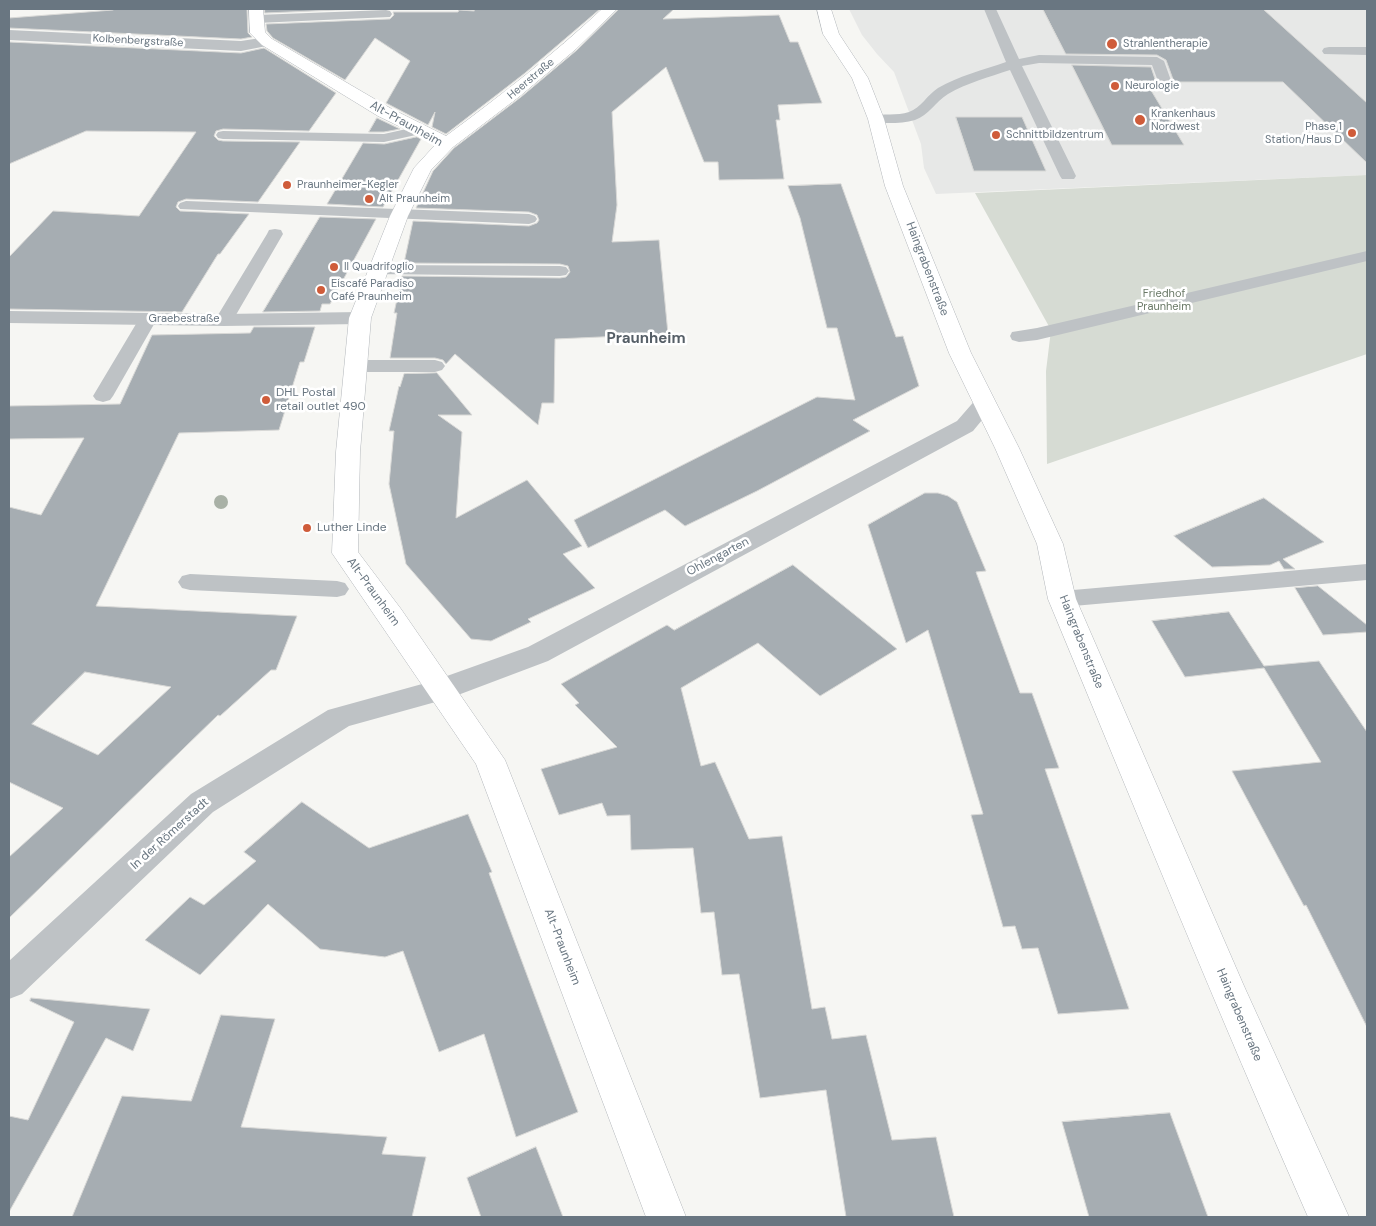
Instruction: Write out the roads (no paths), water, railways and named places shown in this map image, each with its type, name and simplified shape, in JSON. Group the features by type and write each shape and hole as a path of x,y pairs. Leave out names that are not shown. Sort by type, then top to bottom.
{"main road":[{"name":"Heerstraße","path":"447,143 478,122 528,82 571,46 610,9"},
{"name":"Haingrabenstraße","path":"824,9 831,34 860,78 876,119 894,186 960,353 1007,448 1050,544 1062,599 1289,1130 1330,1217"},
{"path":"256,14 258,33 267,42"},
{"name":"Alt-Praunheim","path":"267,42 384,112 447,143 424,168 399,216 360,318 348,452 345,553 391,616 440,690 490,760 666,1217"}],"street":[{"name":"Kolbenbergstraße","path":"9,35 241,46 267,42"},
{"name":"Graebestraße","path":"9,318 224,320 360,318"},
{"name":"Ohlengarten","path":"440,690 538,654 965,426 984,403"},
{"name":"In der Römerstadt","path":"9,983 202,803 287,748 339,718 440,690"}],"lane":[{"path":"990,9 1014,64 1068,176"},
{"path":"256,14 386,14"},
{"path":"1329,51 1367,51"},
{"path":"876,119 908,117 923,110 927,104 942,92 963,81 1014,64 1039,59 1157,61 1168,89"},
{"path":"223,135 384,138 420,130"},
{"path":"186,206 399,216 529,219"},
{"path":"224,320 275,234"},
{"path":"1019,336 1037,334 1367,256"},
{"path":"377,270 560,272"},
{"path":"102,396 148,319"},
{"path":"355,366 435,366"},
{"path":"1062,599 1367,572"},
{"path":"190,582 337,589"}],"place":[{"name":"Strahlentherapie","path":"1112,44"},
{"name":"Neurologie","path":"1115,86"},
{"name":"Krankenhaus Nordwest","path":"1140,120"},
{"name":"Phase 1 Station/Haus D","path":"1352,133"},
{"name":"Schnittbildzentrum","path":"996,135"},
{"name":"Praunheimer-Kegler","path":"287,185"},
{"name":"Alt Praunheim","path":"369,199"},
{"name":"Il Quadrifoglio","path":"334,267"},
{"name":"Eiscafé Paradiso Café Praunheim","path":"321,290"},
{"name":"DHL Postal retail outlet 490","path":"266,400"},
{"name":"Luther Linde","path":"307,528"}],"district":[{"name":"Praunheim","path":"646,339"}],"park label":[{"name":"Friedhof Praunheim","path":"1164,300"}]}
